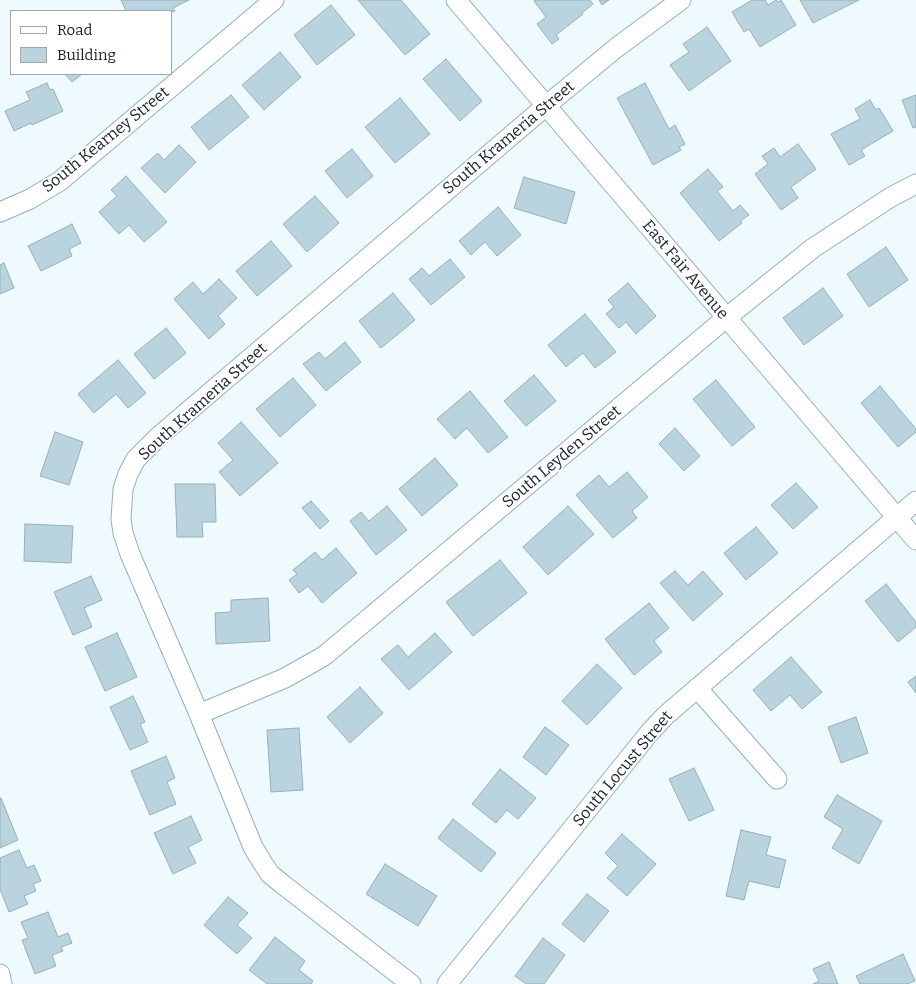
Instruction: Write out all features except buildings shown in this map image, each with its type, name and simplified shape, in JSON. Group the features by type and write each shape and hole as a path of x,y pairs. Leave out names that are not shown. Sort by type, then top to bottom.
{"street":[{"name":"South Kearney Street","path":"0,212 30,198 60,180 274,0"},
{"name":"East Fair Avenue","path":"456,0 916,540"},
{"name":"South Krameria Street","path":"411,984 270,874 253,847 199,714 130,554 123,533 121,504 123,489 128,474 136,460 158,437 547,105 616,48 681,0"},
{"name":"South Leyden Street","path":"199,714 285,678 324,656 726,318 820,243 890,197 916,184"},
{"name":"South Locust Street","path":"447,984 650,732 697,688 916,501"},
{"path":"697,688 777,779"},
{"path":"0,974 2,984"}]}
